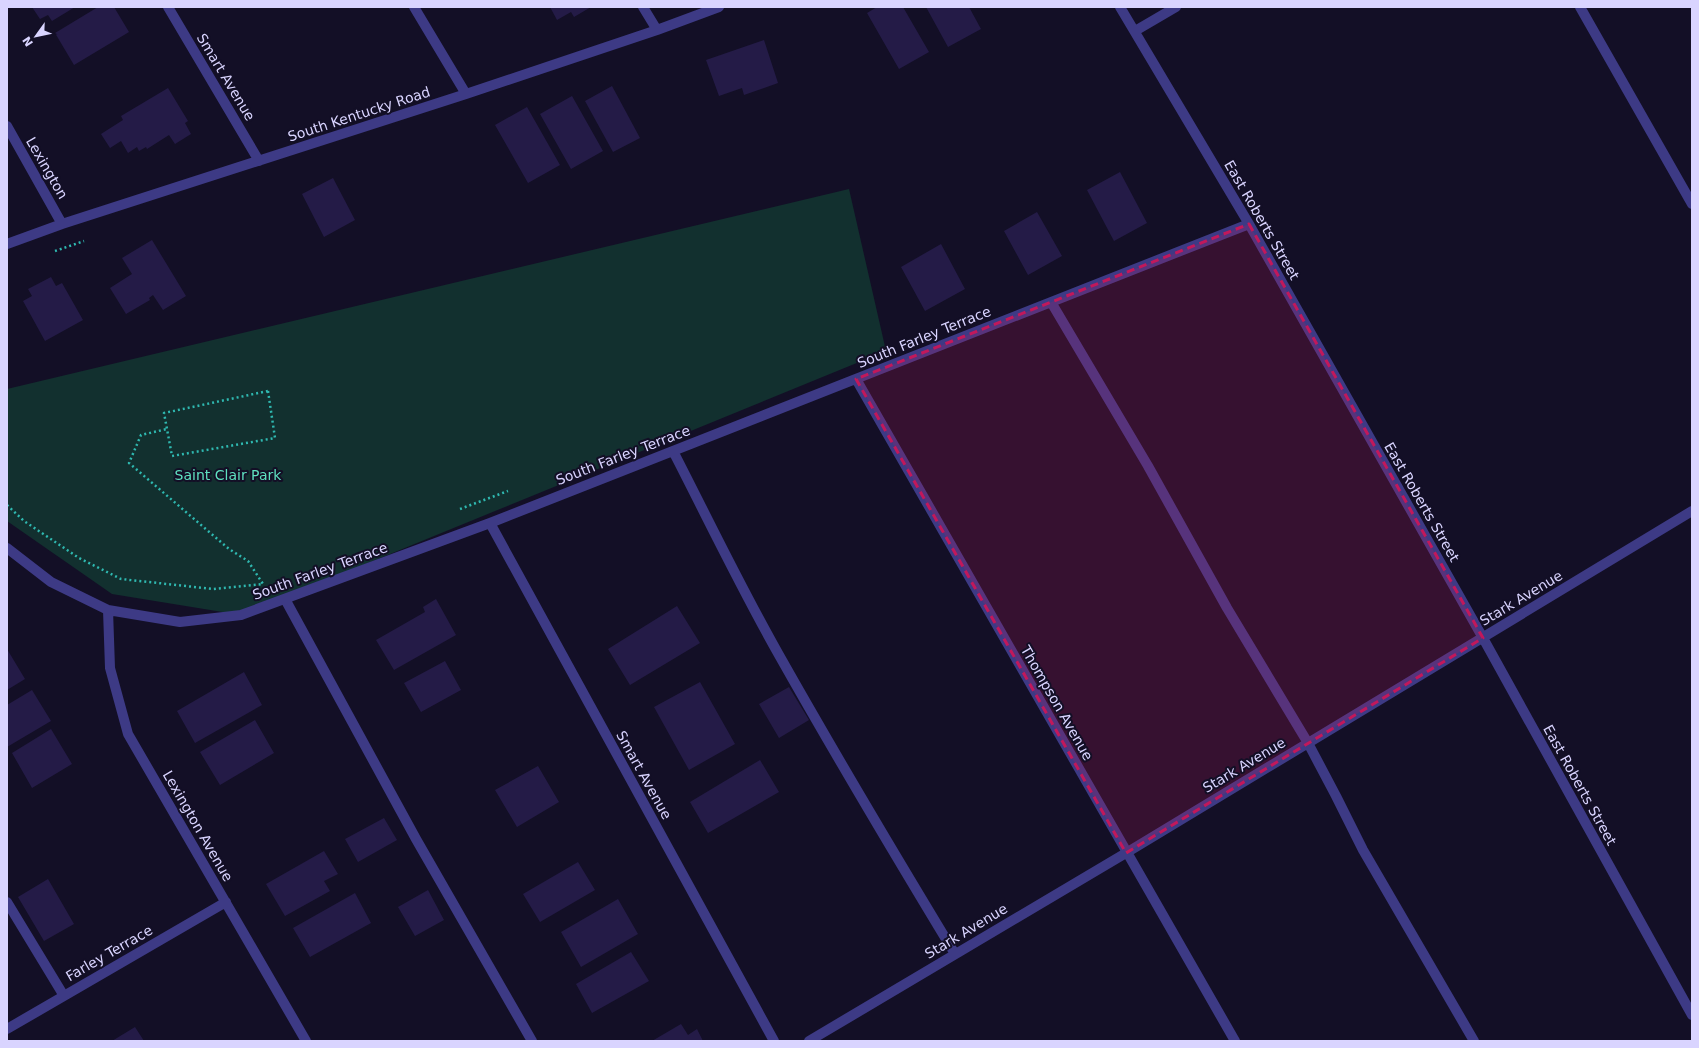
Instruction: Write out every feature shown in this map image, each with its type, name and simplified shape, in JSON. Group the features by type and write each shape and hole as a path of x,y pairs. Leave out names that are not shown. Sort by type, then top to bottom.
{"street":[{"name":"Smart Avenue","path":"168,7 260,161"},
{"path":"414,7 466,94"},
{"path":"643,7 657,30"},
{"name":"South Kentucky Road","path":"7,244 62,224 466,94 657,30 719,7"},
{"name":"East Roberts Street","path":"1120,7 1249,224 1483,638 1692,1015"},
{"path":"1135,31 1176,7"},
{"path":"1580,7 1692,204"},
{"name":"Lexington","path":"7,126 62,224"},
{"name":"South Farley Terrace","path":"7,548 51,582 108,610 180,622 241,615 490,523 1249,224"},
{"path":"1051,302 1148,466 1227,608 1308,743 1363,850 1474,1041"},
{"name":"Thompson Avenue","path":"856,379 1235,1041"},
{"path":"673,451 778,654 880,830 955,954"},
{"name":"Stark Avenue","path":"809,1041 1483,638 1692,511"},
{"name":"Smart Avenue","path":"490,523 774,1041"},
{"path":"285,599 416,839 532,1041"},
{"name":"Lexington Avenue","path":"108,610 110,668 128,734 306,1041"},
{"path":"7,902 64,996"},
{"name":"Farley Terrace","path":"7,1029 226,902"}],"path":[{"path":"268,391 275,438 172,456 167,429 164,413 268,391"},
{"path":"7,506 24,521 79,558 121,579 214,589 263,584 248,561 230,548 129,463 140,435 167,429"}],"highlighted area":[{"path":"1249,224 1483,638 1126,853 856,379"}],"green space":[{"name":"Saint Clair Park","path":"849,189 886,351 241,615 112,594 7,521 7,389"}],"building":[{"path":"32,7 75,7 52,21 48,15 40,19"},
{"path":"98,7 114,7 129,32 74,65 55,33"},
{"path":"550,7 591,7 574,17 571,12 557,20"},
{"path":"877,7 903,7 929,52 899,69 867,13"},
{"path":"926,7 969,7 981,29 948,47"},
{"path":"764,40 778,83 744,95 742,88 719,96 706,60"},
{"path":"612,86 640,138 613,152 585,101"},
{"path":"168,88 188,121 185,123 191,134 175,144 169,135 147,149 146,147 139,151 137,147 128,153 121,141 110,148 101,134 123,120 121,116"},
{"path":"572,96 603,151 571,169 540,114"},
{"path":"527,107 560,165 528,183 495,125"},
{"path":"1120,172 1147,223 1114,241 1087,190"},
{"path":"333,178 355,220 324,237 302,194"},
{"path":"1037,212 1062,256 1028,275 1004,231"},
{"path":"152,240 186,296 163,310 153,295 149,298 150,300 126,314 110,288 132,274 122,258"},
{"path":"941,244 965,289 925,311 901,267"},
{"path":"51,277 56,286 62,283 83,320 45,341 23,301 32,296 28,289"},
{"path":"436,599 456,635 394,670 376,640 425,612 423,607"},
{"path":"677,606 700,643 630,685 608,649"},
{"path":"7,649 25,679 7,690"},
{"path":"445,661 461,690 421,712 404,683"},
{"path":"244,672 262,705 195,743 177,711"},
{"path":"700,682 735,744 689,770 654,707"},
{"path":"789,687 809,720 779,738 759,704"},
{"path":"32,690 51,721 7,747 7,705"},
{"path":"255,720 274,753 220,785 200,752"},
{"path":"51,729 72,764 32,788 12,753"},
{"path":"760,760 779,792 708,833 690,802"},
{"path":"538,766 559,802 517,827 495,790"},
{"path":"384,818 397,840 358,862 345,839"},
{"path":"324,851 338,874 324,881 330,891 285,916 266,884"},
{"path":"578,862 595,890 540,922 523,894"},
{"path":"48,879 74,924 44,941 18,897"},
{"path":"428,890 444,920 415,936 398,907"},
{"path":"355,893 371,923 310,957 293,928"},
{"path":"618,899 638,934 581,967 561,932"},
{"path":"631,952 649,981 592,1013 576,984"},
{"path":"681,1024 688,1035 697,1029 703,1041 652,1041"},
{"path":"135,1027 144,1041 112,1041"}]}
